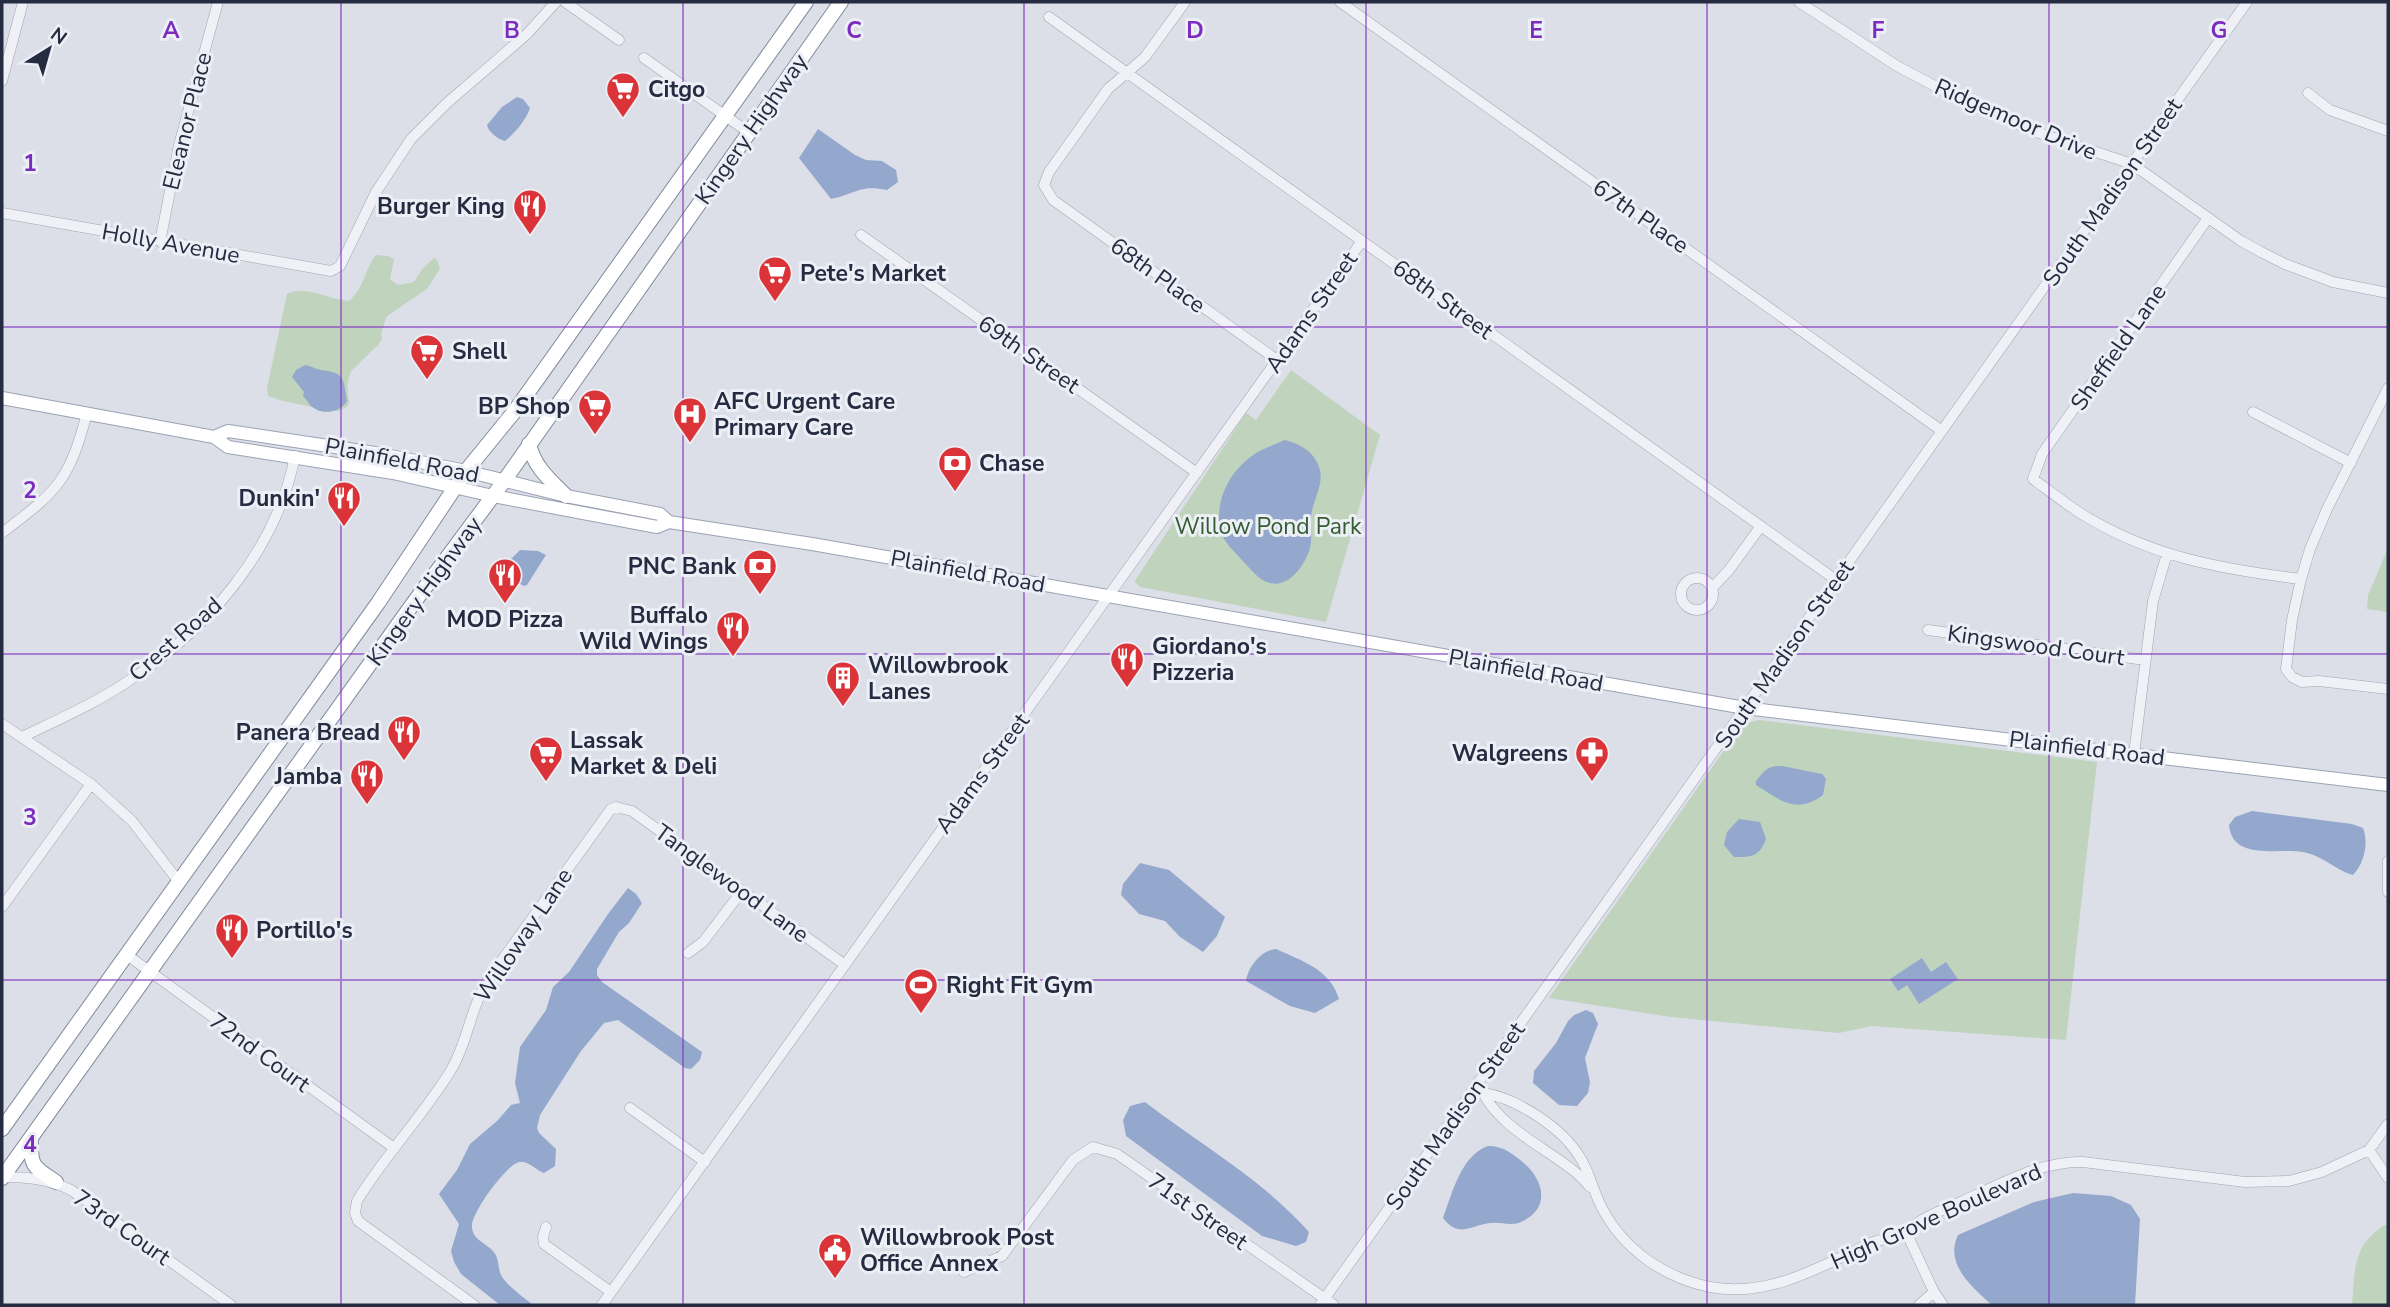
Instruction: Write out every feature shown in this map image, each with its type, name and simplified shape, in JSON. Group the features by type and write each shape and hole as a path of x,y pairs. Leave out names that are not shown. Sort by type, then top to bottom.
{"highway":[{"name":"Kingery Highway","path":"2,1129 379,603 466,471 514,412 806,2"},
{"name":"Kingery Highway","path":"2,1177 504,481 841,2"},
{"path":"528,444 531,457 538,468 566,496"},
{"path":"31,1138 31,1158 34,1166 56,1182"}],"main road":[{"name":"Plainfield Road","path":"2,398 214,437 228,447 393,473 493,496 657,527 669,522 812,544 1745,708 2388,785"},
{"name":"Plainfield Road","path":"214,437 228,431 375,453 660,514 669,522"}],"street":[{"path":"2,81 23,2"},
{"name":"Eleanor Place","path":"160,242 179,145 218,2"},
{"name":"Holly Avenue","path":"2,213 331,271 340,266 376,192 411,139 439,110 533,29 556,2"},
{"path":"565,2 619,40"},
{"path":"1126,73 1145,57 1185,2"},
{"name":"67th Place","path":"1340,2 1942,431"},
{"name":"Ridgemoor Drive","path":"1799,2 1897,66 1965,102 2047,136 2132,164 2241,241 2285,264 2333,282 2388,293"},
{"name":"South Madison Street","path":"1322,1302 2247,2"},
{"name":"68th Street","path":"1049,17 1836,580"},
{"path":"644,58 748,132"},
{"name":"68th Place","path":"1126,73 1108,89 1049,172 1044,185 1053,200 1277,360"},
{"path":"2308,93 2330,110 2388,131"},
{"name":"Sheffield Lane","path":"2167,554 2101,525 2075,510 2033,479 2042,454 2208,218"},
{"name":"69th Street","path":"861,235 1197,473"},
{"name":"Adams Street","path":"602,1305 1362,241"},
{"path":"2388,388 2320,526 2301,579 2286,668 2292,677 2302,682 2319,681 2388,690"},
{"path":"2253,412 2351,463"},
{"path":"2,533 46,499 63,479 76,452 87,413"},
{"name":"Crest Road","path":"22,737 127,682 164,655 199,624 230,590 259,551 274,522 295,456"},
{"path":"1712,587 1729,570 1761,526"},
{"path":"2134,754 2153,601 2167,554 2227,569 2301,579"},
{"name":"Kingswood Court","path":"1928,630 2145,660"},
{"path":"2,724 91,784 132,821 179,881"},
{"path":"2,907 91,784"},
{"name":"Tanglewood Lane","path":"616,807 632,811 845,965"},
{"name":"Willoway Lane","path":"474,1305 358,1221 355,1213 357,1201 451,1070 465,1038 473,1008 487,981 605,815 616,807"},
{"path":"2388,861 2388,892"},
{"path":"688,953 703,942 742,891"},
{"name":"72nd Court","path":"127,955 394,1149"},
{"name":"High Grove Boulevard","path":"1593,1190 1572,1168 1534,1144 1492,1110 1483,1093 1502,1096 1553,1126 1564,1136 1582,1160 1608,1219 1638,1253 1673,1276 1713,1287 1759,1288 1784,1282 1876,1241 1906,1232 1924,1219 2021,1174 2071,1162 2100,1163 2245,1182 2290,1181 2322,1172 2370,1150"},
{"path":"630,1108 705,1162"},
{"path":"2388,1124 2370,1150 2388,1178"},
{"name":"71st Street","path":"964,1272 1002,1256 1077,1156 1093,1147 1110,1151 1322,1302 1334,1305"},
{"name":"73rd Court","path":"2,1177 56,1182 71,1190 231,1305"},
{"path":"546,1227 544,1244 611,1292"},
{"path":"1906,1232 1934,1292 1943,1305"},
{"path":"1919,1305 1934,1292"}],"green space":[{"path":"376,255 394,259 390,279 398,285 414,282 422,269 434,258 440,269 427,289 387,316 381,333 382,339 351,371 347,385 347,407 332,411 268,396 267,388 287,294 301,291 349,301 358,290"},
{"name":"Willow Pond Park","path":"1291,370 1380,435 1326,622 1140,587 1135,582 1136,579 1246,413 1256,420"},
{"path":"2388,548 2388,612 2367,609 2368,595"},
{"path":"1759,720 2097,762 2066,1040 1872,1026 1839,1033 1671,1017 1549,998 1735,735 1748,723"},
{"path":"2388,1225 2388,1305 2352,1305 2355,1270 2361,1250 2366,1241"}],"water":[{"path":"517,97 523,99 530,108 513,134 505,141 499,139 487,125 502,107"},
{"path":"818,129 855,155 866,160 882,161 896,170 898,182 887,190 864,189 831,199 799,158"},
{"path":"305,365 335,373 342,378 347,401 344,405 325,412 310,405 292,377 296,370"},
{"path":"1285,440 1311,454 1318,464 1320,480 1311,516 1310,548 1296,573 1277,584 1262,580 1226,542 1220,530 1219,514 1226,487 1241,465 1256,453"},
{"path":"520,550 538,551 546,555 524,586 507,577 501,569"},
{"path":"1782,766 1822,774 1826,779 1823,795 1805,804 1796,805 1781,800 1756,785 1756,781 1767,769"},
{"path":"2252,811 2352,824 2363,828 2365,847 2360,865 2353,875 2303,852 2258,850 2238,844 2229,825 2235,817"},
{"path":"1739,819 1760,822 1766,839 1754,855 1734,857 1724,845 1727,832"},
{"path":"1140,863 1169,870 1225,917 1217,936 1203,952 1180,937 1165,921 1139,914 1121,895 1123,884"},
{"path":"628,888 642,903 629,923 619,932 597,969 597,975 602,982 702,1052 700,1060 691,1069 685,1068 618,1020 604,1023 581,1051 540,1115 537,1128 556,1149 555,1166 544,1173 526,1163 514,1164 491,1189 473,1220 474,1234 495,1253 504,1279 533,1305 500,1305 461,1274 454,1262 451,1251 459,1224 439,1194 457,1170 470,1144 511,1105 520,1103 515,1083 520,1047 546,1010 553,987 569,972"},
{"path":"1276,949 1322,973 1335,989 1339,999 1315,1013 1290,1006 1246,981 1256,960 1265,952"},
{"path":"1922,958 1931,972 1946,962 1958,979 1919,1004 1907,985 1898,991 1890,979"},
{"path":"1586,1010 1593,1013 1598,1024 1585,1058 1590,1082 1588,1093 1577,1106 1559,1105 1533,1083 1534,1071 1556,1043 1568,1021"},
{"path":"1145,1102 1271,1195 1309,1232 1306,1242 1296,1246 1262,1236 1126,1136 1123,1120 1130,1106"},
{"path":"1488,1146 1508,1151 1525,1164 1540,1186 1541,1202 1532,1216 1519,1223 1491,1223 1465,1229 1454,1228 1443,1218 1454,1187 1464,1166"},
{"path":"2073,1193 2111,1196 2131,1205 2140,1219 2135,1305 1992,1305 1969,1283 1957,1265 1955,1246 1958,1235 2034,1202"}],"place":[{"name":"Citgo","path":"623,119"},
{"name":"Burger King","path":"530,236"},
{"name":"Pete's Market","path":"775,303"},
{"name":"Shell","path":"427,381"},
{"name":"BP Shop","path":"595,436"},
{"name":"AFC Urgent Care Primary Care","path":"690,444"},
{"name":"Chase","path":"955,493"},
{"name":"Dunkin'","path":"344,528"},
{"name":"PNC Bank","path":"760,596"},
{"name":"MOD Pizza","path":"505,605"},
{"name":"Buffalo Wild Wings","path":"733,658"},
{"name":"Giordano's Pizzeria","path":"1127,689"},
{"name":"Willowbrook Lanes","path":"843,708"},
{"name":"Panera Bread","path":"404,762"},
{"name":"Lassak Market & Deli","path":"546,783"},
{"name":"Walgreens","path":"1592,783"},
{"name":"Jamba","path":"367,806"},
{"name":"Portillo's","path":"232,960"},
{"name":"Right Fit Gym","path":"921,1015"},
{"name":"Willowbrook Post Office Annex","path":"835,1280"}]}
